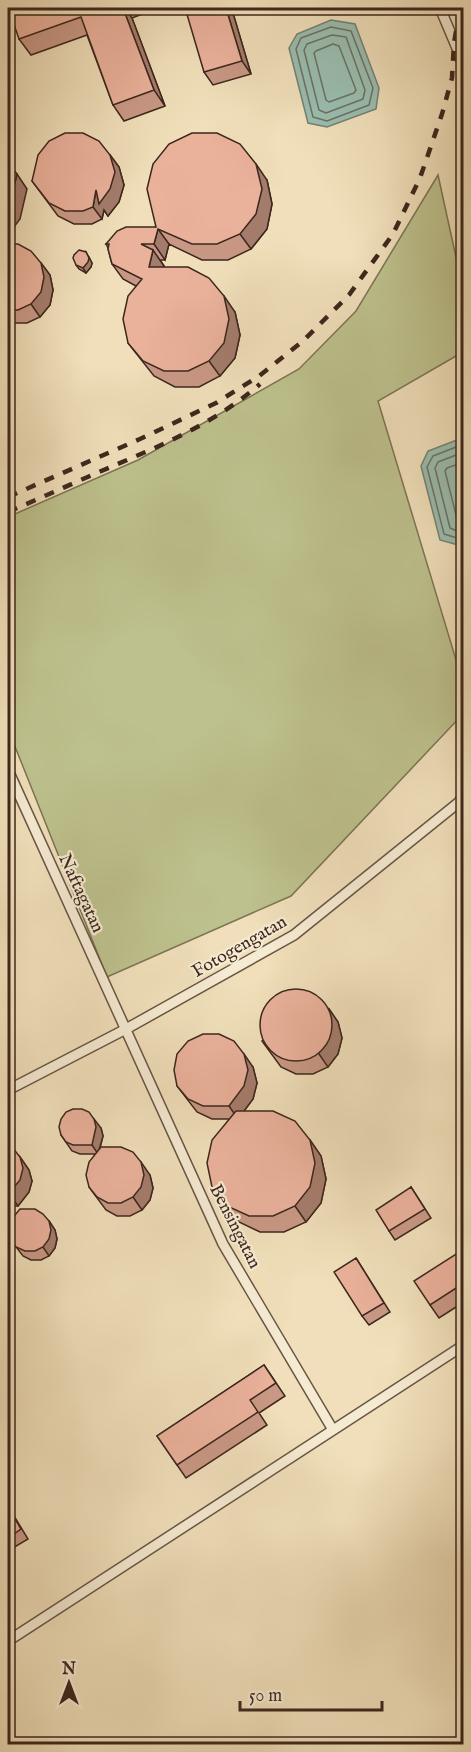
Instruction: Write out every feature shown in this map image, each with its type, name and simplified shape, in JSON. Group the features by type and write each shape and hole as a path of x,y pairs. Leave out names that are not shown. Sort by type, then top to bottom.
{"lane":[{"path":"440,8 454,43 461,52 464,69"},
{"name":"Naftagatan","path":"8,770 126,1029"},
{"name":"Fotogengatan","path":"8,1090 126,1029 294,935 458,803 464,795"},
{"name":"Bensingatan","path":"126,1029 223,1244 333,1430"},
{"path":"8,1641 464,1345"}],"green space":[{"path":"438,175 463,289 463,352 378,401 463,683 463,714 291,896 107,977 8,729 8,517 138,460 299,369 356,311"}],"water":[{"path":"331,20 355,24 379,88 376,109 327,127 308,123 289,48 297,34"},
{"path":"464,438 464,543 458,545 440,540 421,466 428,451"}],"building":[{"path":"35,8 123,8 154,90 113,105 81,17 19,39 11,16"},
{"path":"199,8 226,8 242,61 204,72 186,11"},
{"path":"65,133 83,133 99,141 110,155 115,172 110,189 99,204 96,190 93,207 83,211 65,211 49,203 32,181 38,155 49,141"},
{"path":"192,133 217,133 240,144 256,164 262,189 256,214 240,234 217,244 192,244 158,229 154,244 141,244 153,250 149,267 188,267 209,278 224,296 229,319 224,343 209,361 188,371 164,371 143,361 128,343 123,319 128,296 142,279 112,264 109,244 106,244 117,231 126,227 156,227 147,189 153,164 169,144"},
{"path":"8,163 17,174 8,208"},
{"path":"8,244 18,244 31,251 41,263 44,277 41,292 31,304 18,310 8,310"},
{"path":"79,250 86,252 89,258 83,268 76,265 73,258"},
{"path":"303,989 322,999 330,1011 332,1025 330,1039 322,1051 310,1059 289,1061 270,1051 262,1039 260,1018 270,999 282,991"},
{"path":"203,1034 219,1034 234,1041 244,1054 248,1070 244,1086 229,1106 203,1106 188,1099 177,1086 174,1070 177,1054 188,1041"},
{"path":"73,1109 89,1112 94,1119 96,1127 92,1145 73,1145 66,1142 61,1135 59,1127 61,1119 66,1112"},
{"path":"236,1111 273,1111 295,1121 310,1140 315,1163 310,1187 295,1206 273,1216 249,1216 227,1206 212,1187 207,1163 212,1140"},
{"path":"8,1146 13,1148 20,1157 23,1168 20,1180 9,1193 8,1193"},
{"path":"101,1147 121,1147 133,1152 141,1162 144,1175 141,1187 133,1197 121,1203 108,1203 97,1197 89,1187 86,1175 89,1162"},
{"path":"411,1187 425,1209 389,1231 376,1210"},
{"path":"20,1209 35,1209 49,1221 51,1230 49,1239 43,1247 35,1251 25,1251 16,1247 10,1239 8,1230 10,1221"},
{"path":"464,1249 464,1283 430,1305 414,1281"},
{"path":"356,1258 384,1303 362,1316 334,1272"},
{"path":"264,1365 276,1383 250,1400 258,1412 177,1465 157,1436"},
{"path":"8,1507 21,1529 8,1538"}],"railway":[{"path":"8,497 216,403 259,376 303,341 349,295 393,234 420,178 452,78 454,43 460,8"},
{"path":"8,512 190,431 227,409 260,384"}]}
